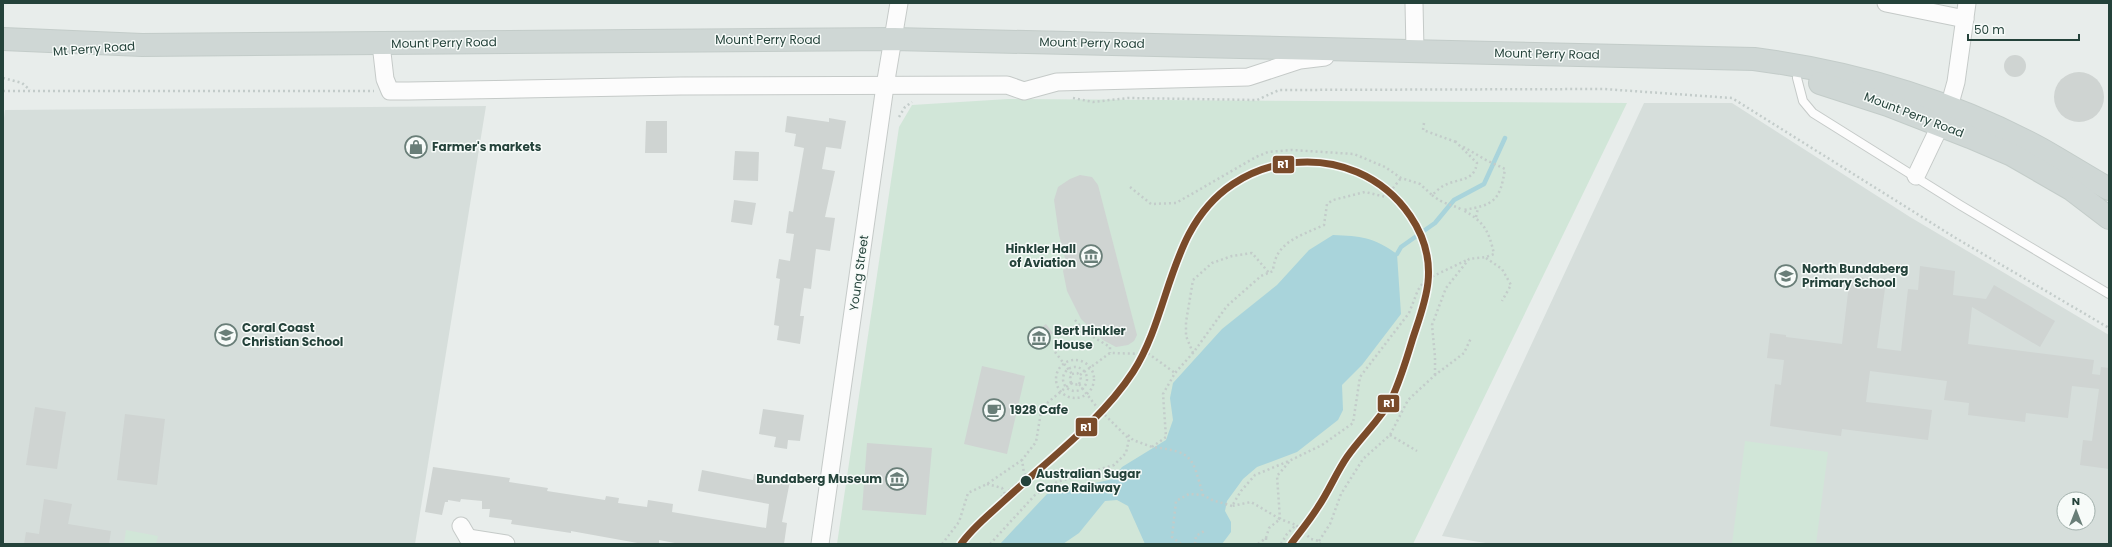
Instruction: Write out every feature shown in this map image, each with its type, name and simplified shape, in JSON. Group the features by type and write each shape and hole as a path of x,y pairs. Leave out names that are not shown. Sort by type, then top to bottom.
{"main road":[{"name":"Mt Perry Road","path":"3,39 142,45"},
{"name":"Mount Perry Road","path":"142,45 894,39 1754,59 1834,72 1891,87 1944,116 1970,137 2012,156 2071,190 2109,218"},
{"name":"Mt Perry Road","path":"3,54 142,45"},
{"name":"Mount Perry Road","path":"1700,58 1831,85 1944,116 2040,149 2109,190"}],"street":[{"name":"Young Street","path":"820,544 899,3"},
{"path":"1405,50 1414,3"},
{"path":"1886,3 1966,11 1956,82 1944,116 1916,176"},
{"path":"381,44 385,79 390,91"},
{"name":"Mount Perry Road","path":"390,91 1007,85 1024,91 1057,82 1248,77 1300,60 1405,50"},
{"path":"464,536 506,544"}],"lane":[{"path":"1797,78 1803,101 1813,113 1916,176 1960,205 2109,294"}],"path":[{"path":"3,78 22,83 31,90"},
{"path":"1072,98 1093,102 1128,98 1257,100 1279,90 1604,89 1732,98 1954,237 2109,328"},
{"path":"3,91 390,91"},
{"path":"899,117 905,107 914,101"},
{"path":"1424,123 1423,130 1455,141 1486,160 1505,169 1502,187 1494,201 1478,208 1464,210"},
{"path":"1432,195 1445,185 1468,178 1475,171 1476,163 1455,141"},
{"path":"1130,187 1151,204 1176,203 1256,157 1268,152 1292,150 1354,154 1385,167 1401,178 1420,184 1443,204 1453,205 1476,217 1489,233 1494,254 1486,257 1469,259 1425,280 1418,290 1409,313 1360,377 1353,423 1322,445 1289,462 1255,475 1241,491 1232,506"},
{"path":"1271,274 1273,271 1274,262 1287,242 1324,225 1327,204 1333,200 1365,192 1386,197 1401,178"},
{"path":"1476,217 1478,208"},
{"path":"1193,353 1186,336 1186,322 1193,280 1212,263 1232,256 1252,253 1271,274"},
{"path":"1486,257 1502,269 1510,285 1502,301"},
{"path":"1435,375 1432,325 1446,288 1469,259"},
{"path":"1152,447 1166,437 1163,394 1175,373 1193,353 1227,306 1261,276 1271,274"},
{"path":"1075,320 1086,332 1110,347 1110,353"},
{"path":"1181,544 1172,537 1176,501 1189,494 1203,495 1212,500 1232,506 1251,502 1280,519 1296,525 1311,539 1320,542 1330,524 1341,494 1363,459 1390,435 1408,400 1435,375 1464,353 1471,338"},
{"path":"1055,352 1072,374"},
{"path":"1072,374 1075,373 1080,375 1110,353 1135,352 1149,354 1175,373"},
{"path":"1075,359 1082,361 1091,367 1095,380 1094,386 1082,398 1070,398 1060,391 1056,380 1059,368 1064,363 1075,359"},
{"path":"1075,367 1085,372 1088,380 1083,388 1074,391 1066,386 1063,376 1068,369 1075,367"},
{"path":"1071,383 1070,378 1072,374"},
{"path":"1079,384 1081,380 1080,375"},
{"path":"942,544 959,522 968,493 987,484 1022,460 1036,442 1041,412 1052,397 1071,383 1074,385 1079,384 1096,406 1133,440 1152,447 1177,450 1185,455 1195,465 1203,495"},
{"path":"990,544 1035,495 1057,482 1114,465 1126,453 1129,439 1122,430"},
{"path":"1390,435 1417,451"},
{"path":"1022,460 1024,473 1026,476"},
{"path":"1280,519 1277,476 1289,462"},
{"path":"1001,498 1037,467"},
{"path":"987,484 1002,488 1005,494"},
{"path":"1266,544 1269,528 1280,519"},
{"path":"1281,544 1287,534 1296,525"},
{"path":"1195,544 1196,536 1206,530"},
{"path":"1258,544 1266,538"}],"shaded area":[{"name":"North Bundaberg Primary School","path":"1644,103 1732,103 1910,217 2109,335 2109,544 1492,544 1442,536"},
{"name":"Coral Coast Christian School","path":"486,106 415,544 3,544 3,126 5,110"}],"green space":[{"path":"1008,99 1627,103 1413,544 837,544 899,127 912,105"},
{"path":"1745,441 1828,452 1816,544 1732,544"},
{"path":"126,530 158,536 156,544 124,544"}],"water":[{"path":"1333,235 1366,238 1389,248 1397,254 1401,314 1362,365 1342,385 1343,410 1338,420 1297,452 1257,467 1243,479 1227,501 1225,511 1231,522 1231,532 1222,544 1145,544 1128,506 1117,500 1105,501 1079,533 1063,544 1000,544 1047,494 1113,479 1122,467 1166,440 1173,420 1170,398 1173,383 1222,329 1277,285 1309,250"}],"building":[{"path":"2015,55 2019,56 2025,62 2025,70 2019,76 2015,77 2011,76 2005,70 2004,66 2005,62 2011,56"},
{"path":"2079,72 2088,74 2097,79 2102,88 2104,97 2102,106 2097,115 2088,120 2079,122 2070,120 2061,115 2056,106 2054,97 2056,88 2061,79 2070,74"},
{"path":"787,116 829,122 829,118 846,121 841,149 826,147 822,169 835,171 825,217 835,218 830,251 816,249 811,289 804,288 800,316 804,316 800,344 777,340 779,326 774,325 780,279 776,278 779,259 790,261 794,234 786,233 789,211 793,212 804,148 794,146 796,134 785,132"},
{"path":"646,121 667,121 667,153 645,153"},
{"path":"735,151 759,152 758,181 733,180"},
{"name":"Hinkler Hall of Aviation","path":"1080,175 1092,177 1098,185 1137,335 1134,341 1128,345 1116,347 1103,340 1081,319 1067,291 1063,271 1066,262 1059,235 1054,200 1058,187 1070,179"},
{"path":"734,200 756,203 752,225 731,222"},
{"path":"1920,266 1955,271 1953,295 1986,299 1994,285 2055,321 2040,347 1972,307 1968,344 2094,360 2092,374 2100,375 2101,367 2109,368 2109,469 2080,465 2083,440 2092,441 2099,389 2072,386 2068,418 2026,413 2025,422 1968,415 1969,403 1944,400 1947,381 1870,371 1866,402 1932,410 1928,440 1842,429 1841,436 1770,426 1775,384 1781,385 1784,360 1767,358 1770,333 1786,335 1786,337 1842,344 1850,276 1886,281 1877,348 1901,351 1908,289 1918,290"},
{"name":"Bert Hinkler House","path":"1046,324 1053,333 1037,345 1029,336"},
{"name":"1928 Cafe","path":"982,366 1025,376 1007,454 964,444"},
{"path":"35,407 66,412 57,469 26,465"},
{"path":"763,409 804,415 800,441 788,440 787,449 774,447 776,437 759,434"},
{"path":"125,414 165,419 157,485 117,480"},
{"name":"Bundaberg Museum","path":"867,443 932,448 926,515 862,510"},
{"path":"433,467 510,478 509,482 548,488 547,491 605,500 606,496 619,498 618,503 647,507 648,500 673,504 672,512 766,528 769,504 698,491 702,470 753,480 754,474 790,481 782,522 787,523 784,544 680,544 659,540 659,544 643,544 571,531 571,533 511,524 512,520 489,517 490,509 482,509 482,501 461,499 460,502 448,500 448,502 445,502 442,515 425,512"},
{"path":"44,499 72,504 68,524 111,531 109,544 24,544 26,532 39,534"}],"waterway":[{"path":"1397,254 1401,247 1435,223 1454,200 1484,184 1505,138"}],"transit line":[{"name":"R1","path":"961,544 982,521 1090,423 1120,390 1133,372 1146,348 1183,246 1195,223 1212,202 1233,184 1262,170 1278,165 1294,163 1326,163 1357,172 1372,180 1387,190 1399,202 1419,231 1425,247 1428,264 1428,282 1422,312 1403,371 1391,400 1381,415 1347,457 1322,501 1291,544"}],"place":[{"name":"Farmer's markets","path":"416,147"},
{"name":"Hinkler Hall of Aviation","path":"1091,256"},
{"name":"North Bundaberg Primary School","path":"1786,276"},
{"name":"Coral Coast Christian School","path":"226,335"},
{"name":"Bert Hinkler House","path":"1039,338"},
{"name":"1928 Cafe","path":"994,410"},
{"name":"Bundaberg Museum","path":"897,479"},
{"name":"Australian Sugar Cane Railway","path":"1026,481"}]}
